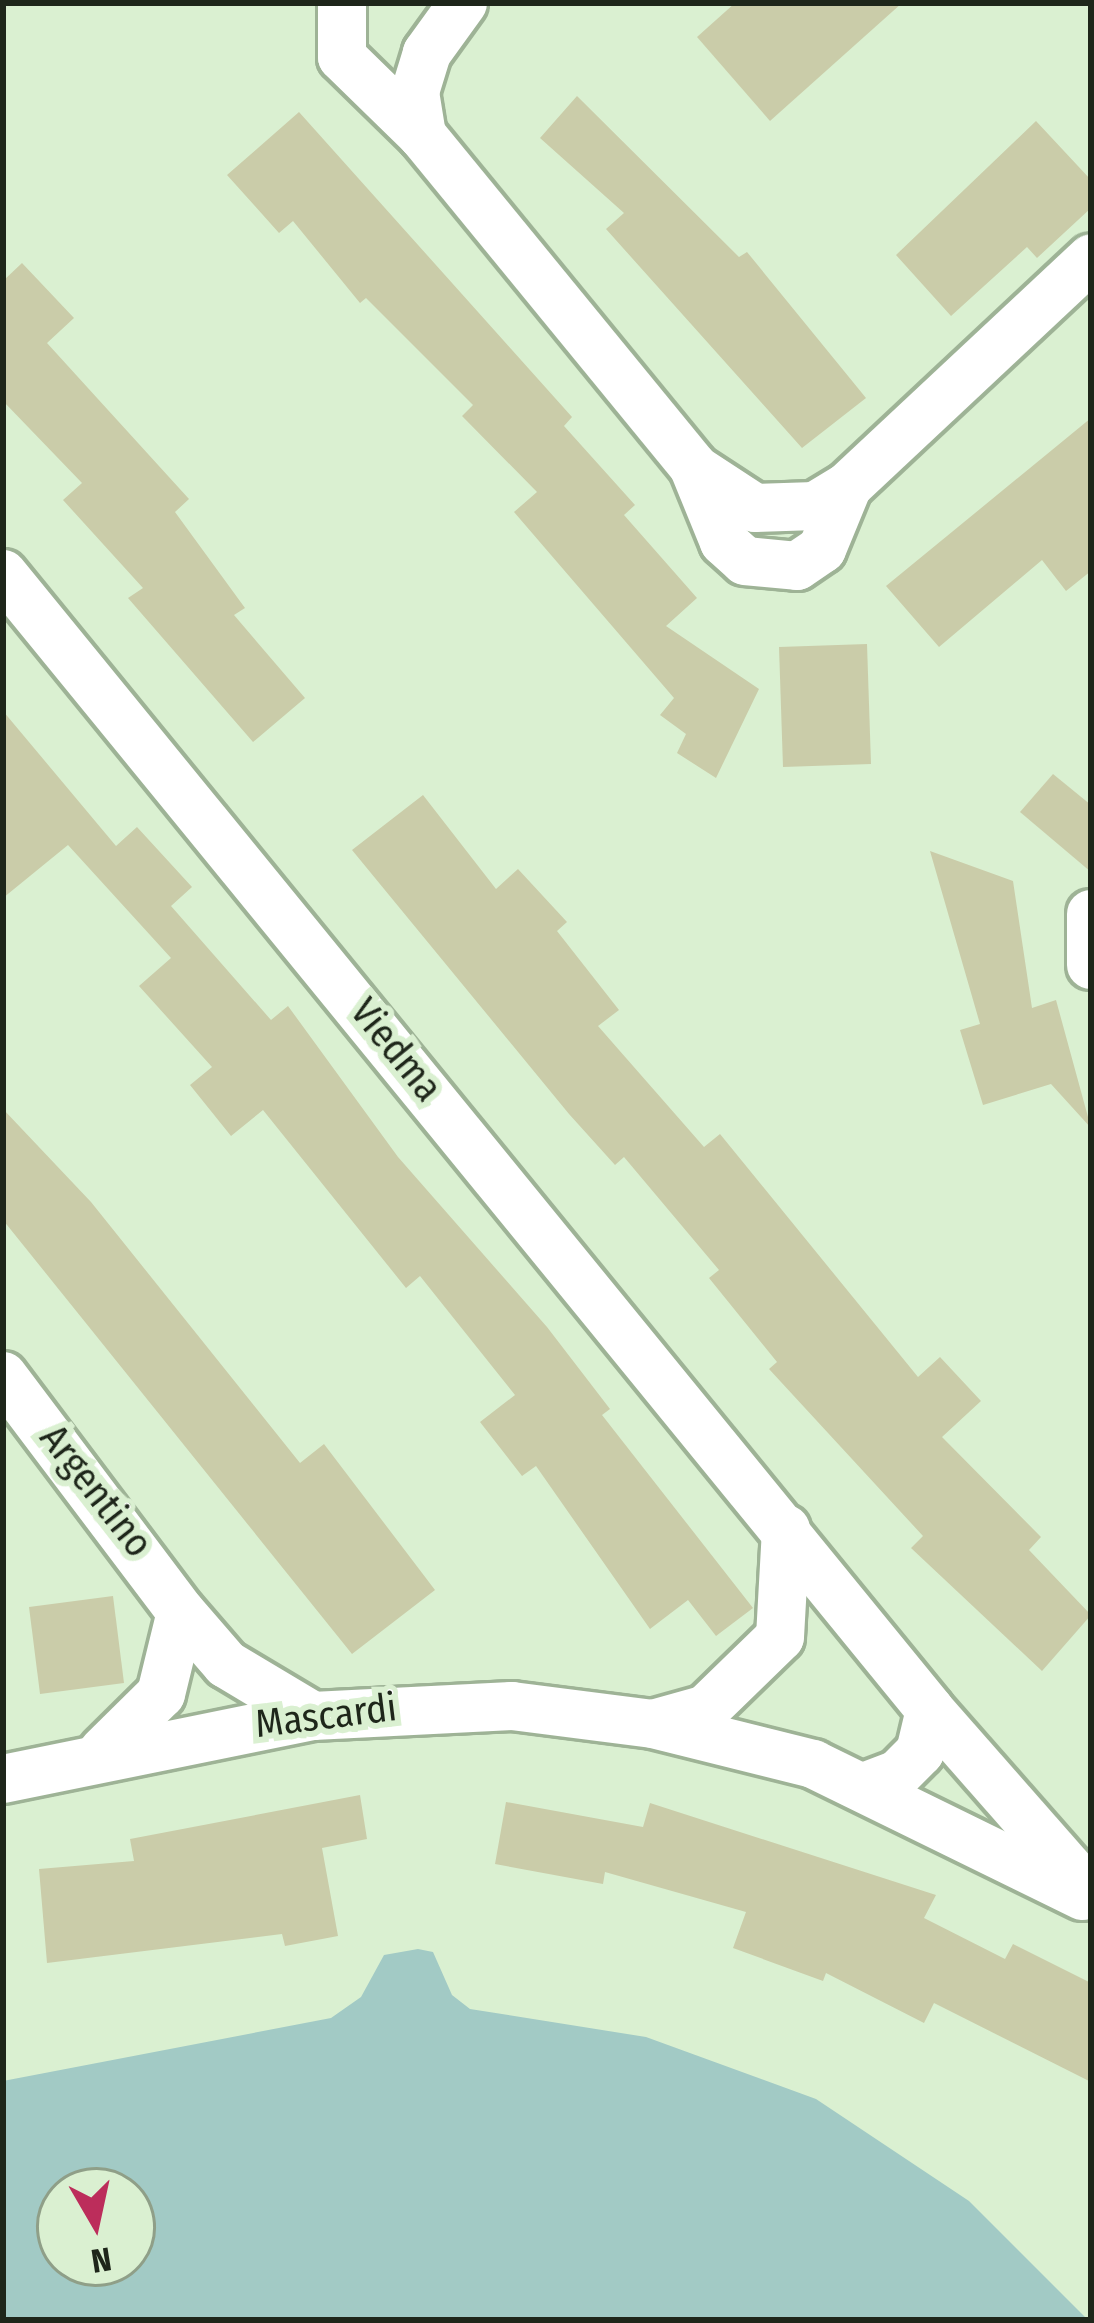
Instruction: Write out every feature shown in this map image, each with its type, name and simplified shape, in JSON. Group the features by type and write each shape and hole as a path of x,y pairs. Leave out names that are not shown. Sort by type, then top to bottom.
{"street":[{"path":"342,3 342,57 422,135 693,466 724,542 777,571 822,549 848,486 1091,259"},
{"path":"422,135 421,73 463,3"},
{"name":"Viedma","path":"3,574 865,1629"},
{"path":"1091,914 1091,965"},
{"name":"Argentino","path":"3,1376 181,1612 226,1664 313,1716"},
{"path":"780,1637 786,1528"},
{"path":"95,1758 160,1694 181,1612"},
{"path":"653,1724 706,1709 744,1680 780,1637 810,1616 865,1629 1091,1896"},
{"path":"744,1680 746,1725 769,1751 863,1787 1091,1896"},
{"name":"Mascardi","path":"3,1779 313,1716 512,1706 653,1724 769,1751"},
{"path":"863,1787 898,1774 920,1752 931,1711"}],"water":[{"path":"418,1949 433,1952 452,1995 470,2009 646,2037 816,2099 969,2201 1088,2320 3,2320 3,2081 331,2018 361,1997 384,1955"}],"building":[{"path":"735,3 902,3 770,121 697,37"},
{"path":"577,96 739,257 747,252 866,398 802,448 606,229 624,213 540,138"},
{"path":"299,112 572,417 564,426 635,505 624,515 697,598 666,626 759,689 716,778 677,753 686,734 660,715 674,698 514,512 537,492 462,416 473,405 366,298 360,303 293,221 279,233 227,175"},
{"path":"1036,121 1091,180 1091,208 1037,258 1027,247 951,316 896,255"},
{"path":"22,263 74,318 47,343 189,499 175,512 245,608 234,615 305,698 253,742 128,598 143,588 63,500 82,483 3,401 3,281"},
{"path":"1091,418 1091,571 1066,591 1042,560 939,647 886,586"},
{"path":"867,644 871,764 783,767 779,647"},
{"path":"3,711 116,846 137,827 192,887 171,906 271,1020 288,1006 398,1157 547,1327 610,1409 602,1415 753,1608 716,1636 688,1600 650,1629 536,1466 522,1476 480,1422 515,1395 420,1276 406,1288 263,1110 231,1136 190,1085 212,1067 139,986 171,958 68,845 3,898"},
{"path":"1053,774 1091,805 1091,872 1020,812"},
{"path":"423,795 496,889 518,869 567,922 557,931 619,1010 598,1026 704,1147 720,1134 918,1377 940,1357 981,1401 942,1437 1041,1537 1029,1550 1091,1615 1042,1671 911,1548 923,1536 769,1369 777,1362 709,1278 719,1270 624,1157 615,1165 569,1114 352,850"},
{"path":"930,851 1013,881 1032,1008 1056,1000 1091,1128 1051,1084 983,1105 960,1030 980,1024"},
{"path":"3,1109 91,1202 300,1463 324,1444 435,1590 352,1654 3,1220"},
{"path":"113,1596 124,1683 40,1694 29,1607"},
{"path":"360,1795 367,1839 322,1848 338,1936 285,1946 282,1934 47,1963 39,1869 134,1861 130,1839"},
{"path":"506,1802 643,1827 650,1803 936,1895 924,1918 1005,1959 1013,1944 1091,1983 1091,2082 934,2003 924,2023 826,1973 823,1981 733,1948 746,1912 605,1872 603,1884 495,1864"}]}
